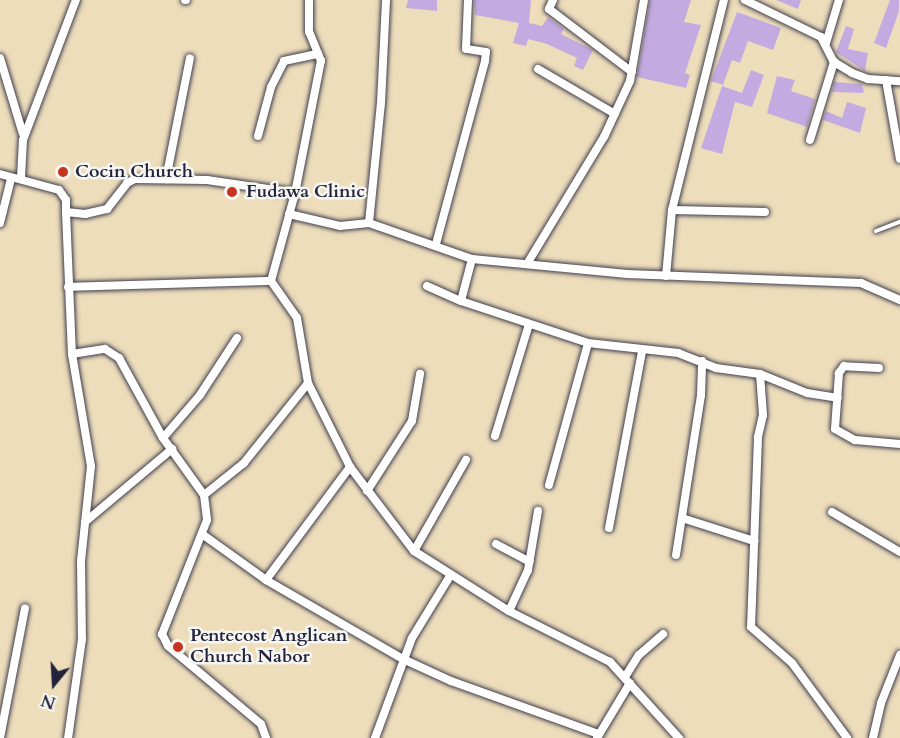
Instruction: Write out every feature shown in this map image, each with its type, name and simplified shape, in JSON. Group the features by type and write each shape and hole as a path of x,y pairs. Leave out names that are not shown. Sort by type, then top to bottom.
{"street":[{"path":"23,140 76,0"},
{"path":"271,281 295,193 321,61 309,32 309,0"},
{"path":"369,223 381,103 386,0"},
{"path":"435,244 485,61 486,52 466,49 468,0"},
{"path":"553,0 549,9 632,72"},
{"path":"527,264 615,114 632,72 644,0"},
{"path":"666,276 672,210 724,0"},
{"path":"745,0 802,27 826,43 834,62 810,140"},
{"path":"826,43 839,0"},
{"path":"258,136 271,87 284,61 318,54"},
{"path":"0,57 24,127 21,178"},
{"path":"166,179 190,58"},
{"path":"834,62 868,79 900,81"},
{"path":"538,69 615,114"},
{"path":"886,80 900,159"},
{"path":"0,174 11,179 21,178 59,190 66,201 72,354 91,466 85,522 82,639 68,738"},
{"path":"0,223 11,179"},
{"path":"66,212 101,213 127,183 166,179 251,185 295,193"},
{"path":"672,210 765,212"},
{"path":"289,214 340,226 369,223 435,244 472,259 666,276 861,283 900,300"},
{"path":"462,301 472,259"},
{"path":"68,287 271,281"},
{"path":"271,281 297,318 308,383 350,467 414,551 450,576 509,611 610,662 664,726 678,738"},
{"path":"427,286 462,301 588,344 678,353 716,368 760,374 807,393 838,398"},
{"path":"495,436 529,324"},
{"path":"163,438 200,396 237,338"},
{"path":"549,485 588,344"},
{"path":"72,354 112,351 163,438 204,495 207,520 162,634 168,646 261,723 267,738"},
{"path":"609,528 642,351"},
{"path":"676,555 701,395 702,361"},
{"path":"879,368 844,366 839,373 838,398 833,421 842,435 900,444"},
{"path":"367,491 412,421 420,374"},
{"path":"760,374 763,415 758,437 753,631 792,663 847,738"},
{"path":"204,495 244,463 308,383"},
{"path":"85,522 172,449"},
{"path":"414,551 466,460"},
{"path":"266,580 350,467"},
{"path":"509,611 530,562 538,511"},
{"path":"832,512 900,552"},
{"path":"682,518 754,541"},
{"path":"202,534 266,580 403,659 451,681 598,736 639,655 663,634"},
{"path":"496,544 530,562"},
{"path":"375,738 403,659 450,576"},
{"path":"0,738 26,608"},
{"path":"873,738 881,704 900,655"}],"lane":[{"path":"876,231 900,222"}],"building":[{"path":"408,0 437,0 437,11 406,8"},
{"path":"474,0 531,0 529,23 542,26 548,17 564,29 561,34 593,50 583,70 574,66 577,58 547,44 528,39 526,46 513,43 519,23 475,15"},
{"path":"650,0 691,0 684,22 701,25 685,73 690,75 686,88 637,77"},
{"path":"776,0 801,0 798,9"},
{"path":"890,0 899,0 899,11 886,48 874,43"},
{"path":"737,12 781,28 773,50 748,41 740,63 732,60 723,85 711,81"},
{"path":"846,26 854,29 848,49 868,53 865,71 836,52"},
{"path":"751,70 764,75 752,107 735,102 722,154 701,148 722,86 742,93"},
{"path":"777,76 795,80 791,91 815,99 807,127 767,113"},
{"path":"834,82 862,84 864,93 832,92"},
{"path":"847,102 866,108 860,133 823,120 826,111 842,118"}],"place":[{"name":"Cocin Church","path":"63,172"},
{"name":"Fudawa Clinic","path":"232,192"},
{"name":"Pentecost Anglican Church Nabor","path":"178,647"}]}
